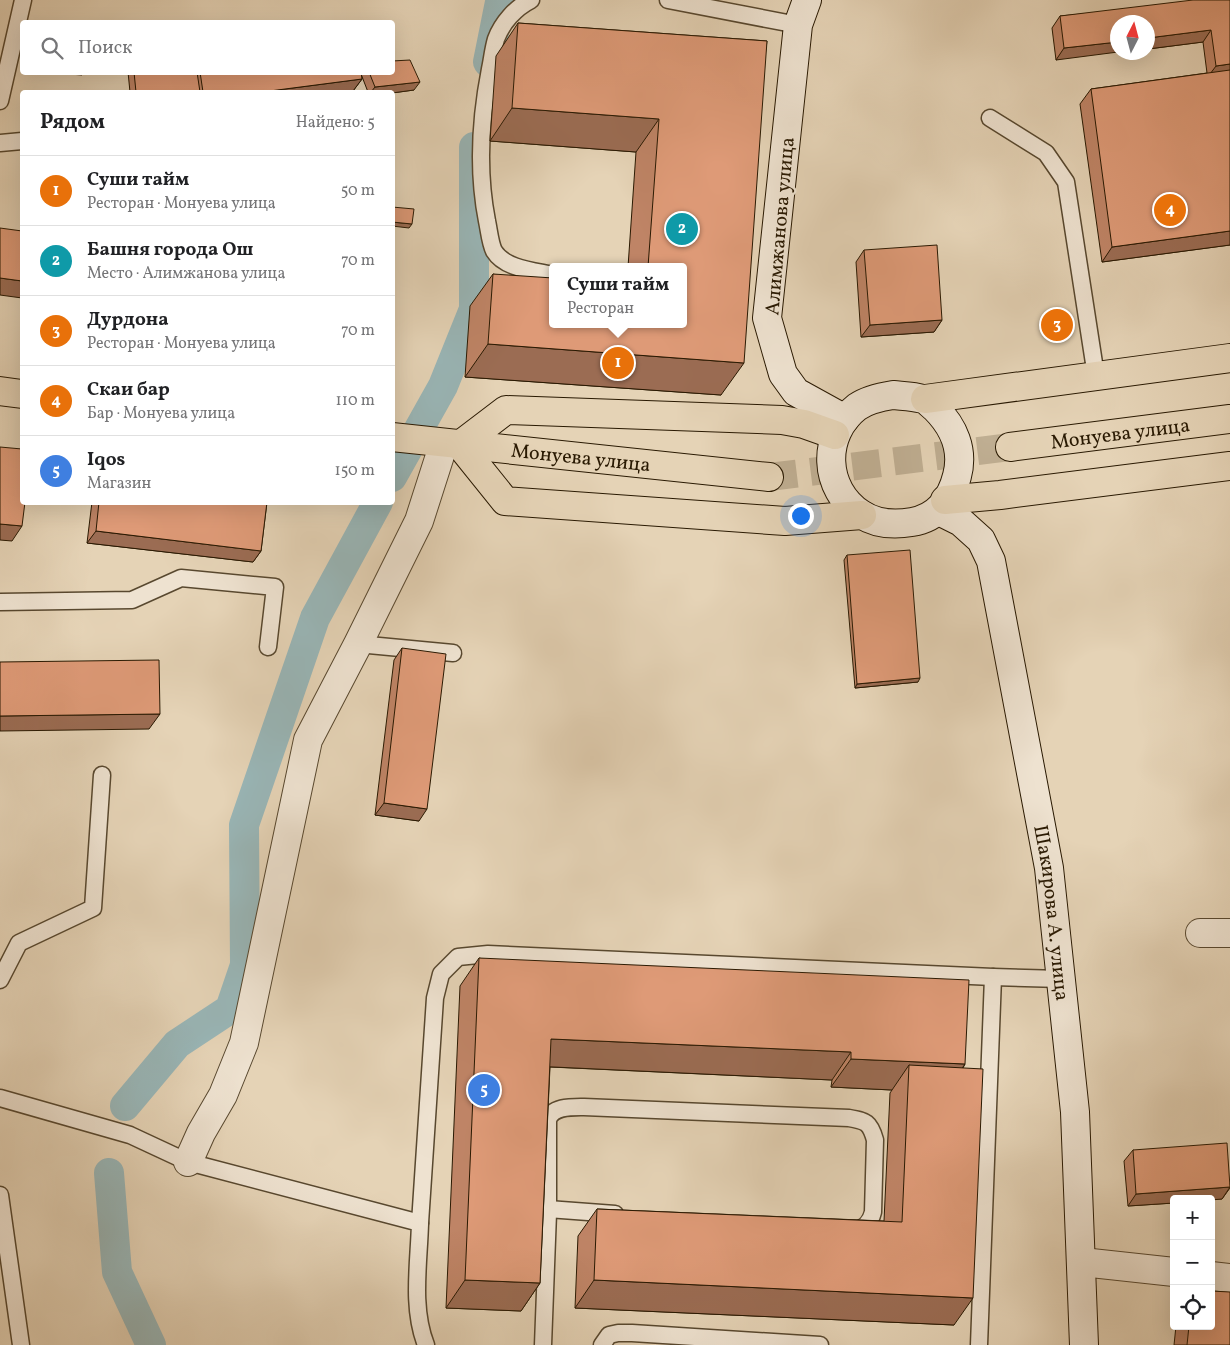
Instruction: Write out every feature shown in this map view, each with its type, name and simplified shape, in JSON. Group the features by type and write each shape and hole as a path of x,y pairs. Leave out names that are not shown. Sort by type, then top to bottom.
{"main road":[{"path":"925,399 1230,358"},
{"path":"0,391 20,394"},
{"path":"840,427 782,420 506,410 444,443 505,501 785,521 862,515"},
{"name":"Монуева улица","path":"1010,448 1230,419"},
{"name":"Монуева улица","path":"395,437 770,477"},
{"path":"942,506 1000,495 1230,466"}],"street":[{"name":"Алимжанова улица","path":"802,12 768,318 783,374 796,392 840,427"},
{"path":"893,395 925,399 943,416 953,431 959,448 959,467 955,484 942,506 925,520 897,524 878,521 862,515 847,504 837,488 831,471 831,453 840,427 858,406 875,399 893,395"},
{"path":"188,1162 201,1133 223,1095 244,1043 308,740 419,521 444,443"},
{"name":"Шакирова А. улица","path":"942,506 981,540 991,562 1049,868 1075,1112 1084,1345"},
{"path":"1200,934 1230,933"},
{"path":"1082,1262 1170,1272"},
{"path":"1215,1276 1230,1278"}],"lane":[{"path":"0,101 23,0"},
{"path":"530,0 519,6 511,14 497,38 483,102 480,151 483,198 494,251 513,265 549,274"},
{"path":"668,0 802,12"},
{"path":"990,118 1046,153 1066,182 1096,376"},
{"path":"0,143 20,141"},
{"path":"0,602 132,600 181,578 275,587 268,647"},
{"path":"358,644 453,653"},
{"path":"0,980 19,943 93,908 102,775"},
{"path":"426,1345 421,1332 417,1302 420,1223 435,998 441,974 458,957 488,954 993,977 1061,978"},
{"path":"979,1345 993,977"},
{"path":"0,1098 130,1135 188,1162 420,1223"},
{"path":"543,1345 548,1209 548,1120 550,1114 560,1109 604,1108 864,1120 872,1129 875,1140 873,1212 871,1220 859,1230 832,1230"},
{"path":"0,1195 21,1345"},
{"path":"548,1209 626,1215"},
{"path":"602,1345 609,1335 632,1333 820,1345"}],"building":[{"path":"1193,0 1230,0 1230,64 1216,66 1211,30 1155,37 1155,15 1110,15 1110,43 1064,48 1060,16"},
{"path":"518,23 767,41 744,363 488,344 493,274 549,278 549,328 687,328 687,263 648,263 659,119 512,108"},
{"path":"410,60 420,82 375,87 370,75 395,75 395,61"},
{"path":"1230,70 1230,231 1112,247 1091,89"},
{"path":"134,75 197,75 200,90 136,90"},
{"path":"200,75 361,75 362,79 277,90 203,90"},
{"path":"395,207 414,209 412,224 395,222"},
{"path":"0,228 20,231 20,281 0,278"},
{"path":"937,245 942,320 870,325 864,250"},
{"path":"0,447 20,449 20,505 25,505 22,526 0,524"},
{"path":"99,505 267,505 261,551 96,531"},
{"path":"910,550 920,678 857,684 847,555"},
{"path":"402,648 446,654 427,809 384,803"},
{"path":"159,660 160,714 0,716 0,662"},
{"path":"479,958 969,980 965,1064 851,1059 851,1052 551,1039 540,1283 465,1280"},
{"path":"909,1065 983,1069 973,1298 594,1280 597,1209 902,1222"},
{"path":"1227,1143 1230,1187 1136,1194 1133,1150"},
{"path":"1215,1291 1230,1292 1230,1345 1187,1345 1189,1330 1215,1330"}],"waterway":[{"path":"488,62 500,2 502,0"},
{"path":"395,472 443,386 474,309 474,147"},
{"path":"125,1106 177,1044 230,1009 245,965 244,825 315,618 376,505"},
{"path":"109,1173 117,1272 151,1345"}],"tunnel":[{"path":"769,477 1010,447"}],"place":[{"name":"Скаи бар","path":"1170,210"},
{"name":"Башня города Ош","path":"682,229"},
{"name":"Дурдона","path":"1057,325"},
{"name":"Суши тайм","path":"618,363"},
{"name":"Iqos","path":"484,1090"}]}
